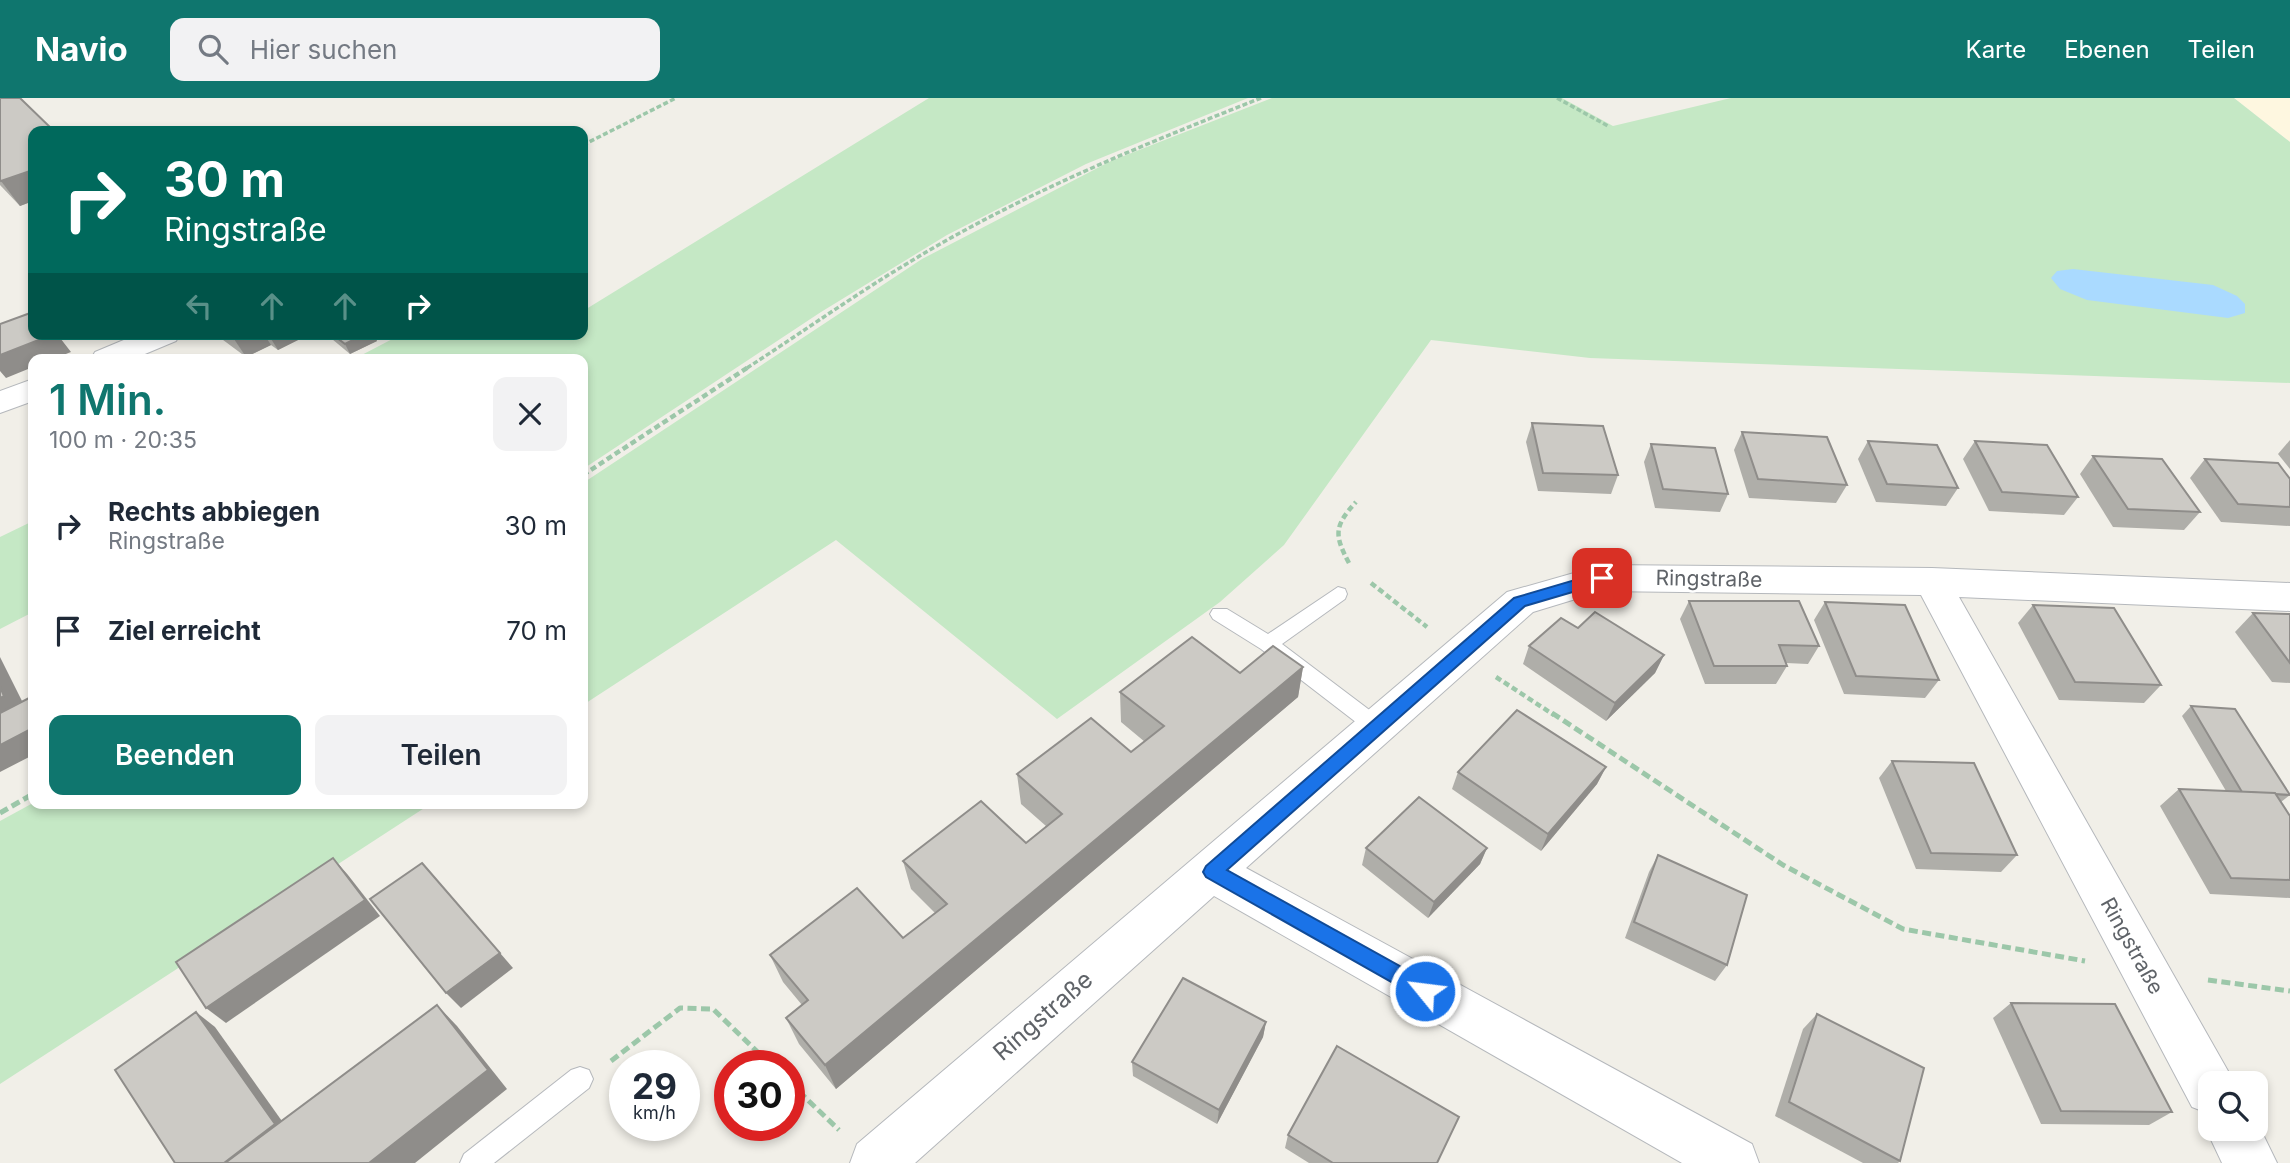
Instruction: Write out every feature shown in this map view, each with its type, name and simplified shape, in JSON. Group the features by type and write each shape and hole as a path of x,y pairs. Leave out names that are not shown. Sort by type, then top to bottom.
{"street":[{"path":"118,354 150,340"},
{"path":"0,403 28,392"},
{"name":"Ringstraße","path":"876,1163 1520,602 1602,578 1933,582 2290,597"},
{"name":"Ringstraße","path":"1933,582 2200,1071"},
{"path":"1212,872 1733,1163"},
{"path":"2239,1141 2251,1163"}],"lane":[{"path":"1268,644 1338,594"},
{"path":"1220,614 1268,644 1377,727"},
{"path":"473,1163 580,1079"}],"path":[{"path":"588,142 676,98"},
{"path":"588,472 920,256 1008,208 1110,158 1261,98"},
{"path":"1557,98 1608,126"},
{"path":"1352,568 1337,541 1341,518 1356,502"},
{"path":"1363,577 1461,654 1783,865 1903,929 2146,972 2290,991"},
{"path":"0,813 28,797"},
{"path":"580,1079 614,1060 680,1008 713,1009 755,1050"},
{"path":"805,1097 846,1136"}],"shaded area":[{"path":"2234,98 2290,98 2290,142"}],"green space":[{"path":"929,98 1248,98 1086,164 947,235 821,312 588,466 588,354 364,354 390,340 588,340 588,308"},
{"path":"1272,98 1562,98 1613,126 1731,98 2234,98 2290,142 2290,383 1590,358 1431,340 1284,545 1220,602 1057,719 836,540 588,702 588,480 922,259 1111,161"},
{"path":"28,523 28,615 0,629 0,537"},
{"path":"28,806 28,809 423,809 0,1084 0,821"}],"water":[{"path":"2073,269 2213,285 2237,296 2245,304 2245,313 2228,318 2087,300 2060,289 2051,278 2057,271"}],"building":[{"path":"0,98 20,98 49,126 28,126 28,172 0,180"},
{"path":"28,314 28,340 39,340 0,355 0,324"},
{"path":"1532,423 1603,426 1618,475 1543,473"},
{"path":"1742,432 1827,437 1847,485 1758,479"},
{"path":"1868,441 1937,445 1958,488 1887,484"},
{"path":"1975,441 2047,445 2078,497 2002,492"},
{"path":"1651,444 1715,448 1728,494 1663,489"},
{"path":"2093,456 2162,459 2200,512 2128,509"},
{"path":"2205,459 2278,463 2290,479 2290,507 2238,504"},
{"path":"1689,601 1799,601 1819,646 1779,645 1787,666 1714,666"},
{"path":"1825,602 1905,605 1939,680 1856,676"},
{"path":"2033,605 2114,608 2161,685 2075,682"},
{"path":"1595,612 1664,655 1615,703 1529,646 1561,618 1578,628"},
{"path":"2253,613 2290,614 2290,663"},
{"path":"1192,637 1240,673 1273,646 1303,667 825,1065 786,1018 808,1000 770,955 857,888 903,938 947,904 903,861 981,801 1026,843 1062,814 1017,774 1091,718 1131,752 1164,726 1120,692"},
{"path":"28,699 28,731 0,745 0,713"},
{"path":"2191,706 2235,709 2290,795 2242,792"},
{"path":"1517,710 1606,767 1548,834 1458,772"},
{"path":"1892,761 1974,763 2017,855 1931,853"},
{"path":"2179,789 2275,793 2290,816 2290,880 2231,878"},
{"path":"1419,797 1487,848 1434,902 1366,848"},
{"path":"1658,855 1747,895 1727,965 1634,922"},
{"path":"333,858 365,900 206,1008 176,962"},
{"path":"422,863 500,953 446,993 370,899"},
{"path":"1183,978 1266,1022 1219,1110 1132,1062"},
{"path":"2011,1003 2115,1004 2172,1112 2061,1111"},
{"path":"437,1005 488,1070 369,1163 225,1163"},
{"path":"196,1012 275,1124 224,1163 175,1163 115,1070"},
{"path":"1817,1014 1924,1068 1900,1161 1789,1102"},
{"path":"1337,1046 1459,1117 1437,1163 1333,1163 1288,1135"}],"route":[{"path":"1425,991 1212,872 1520,602 1602,578"}]}
